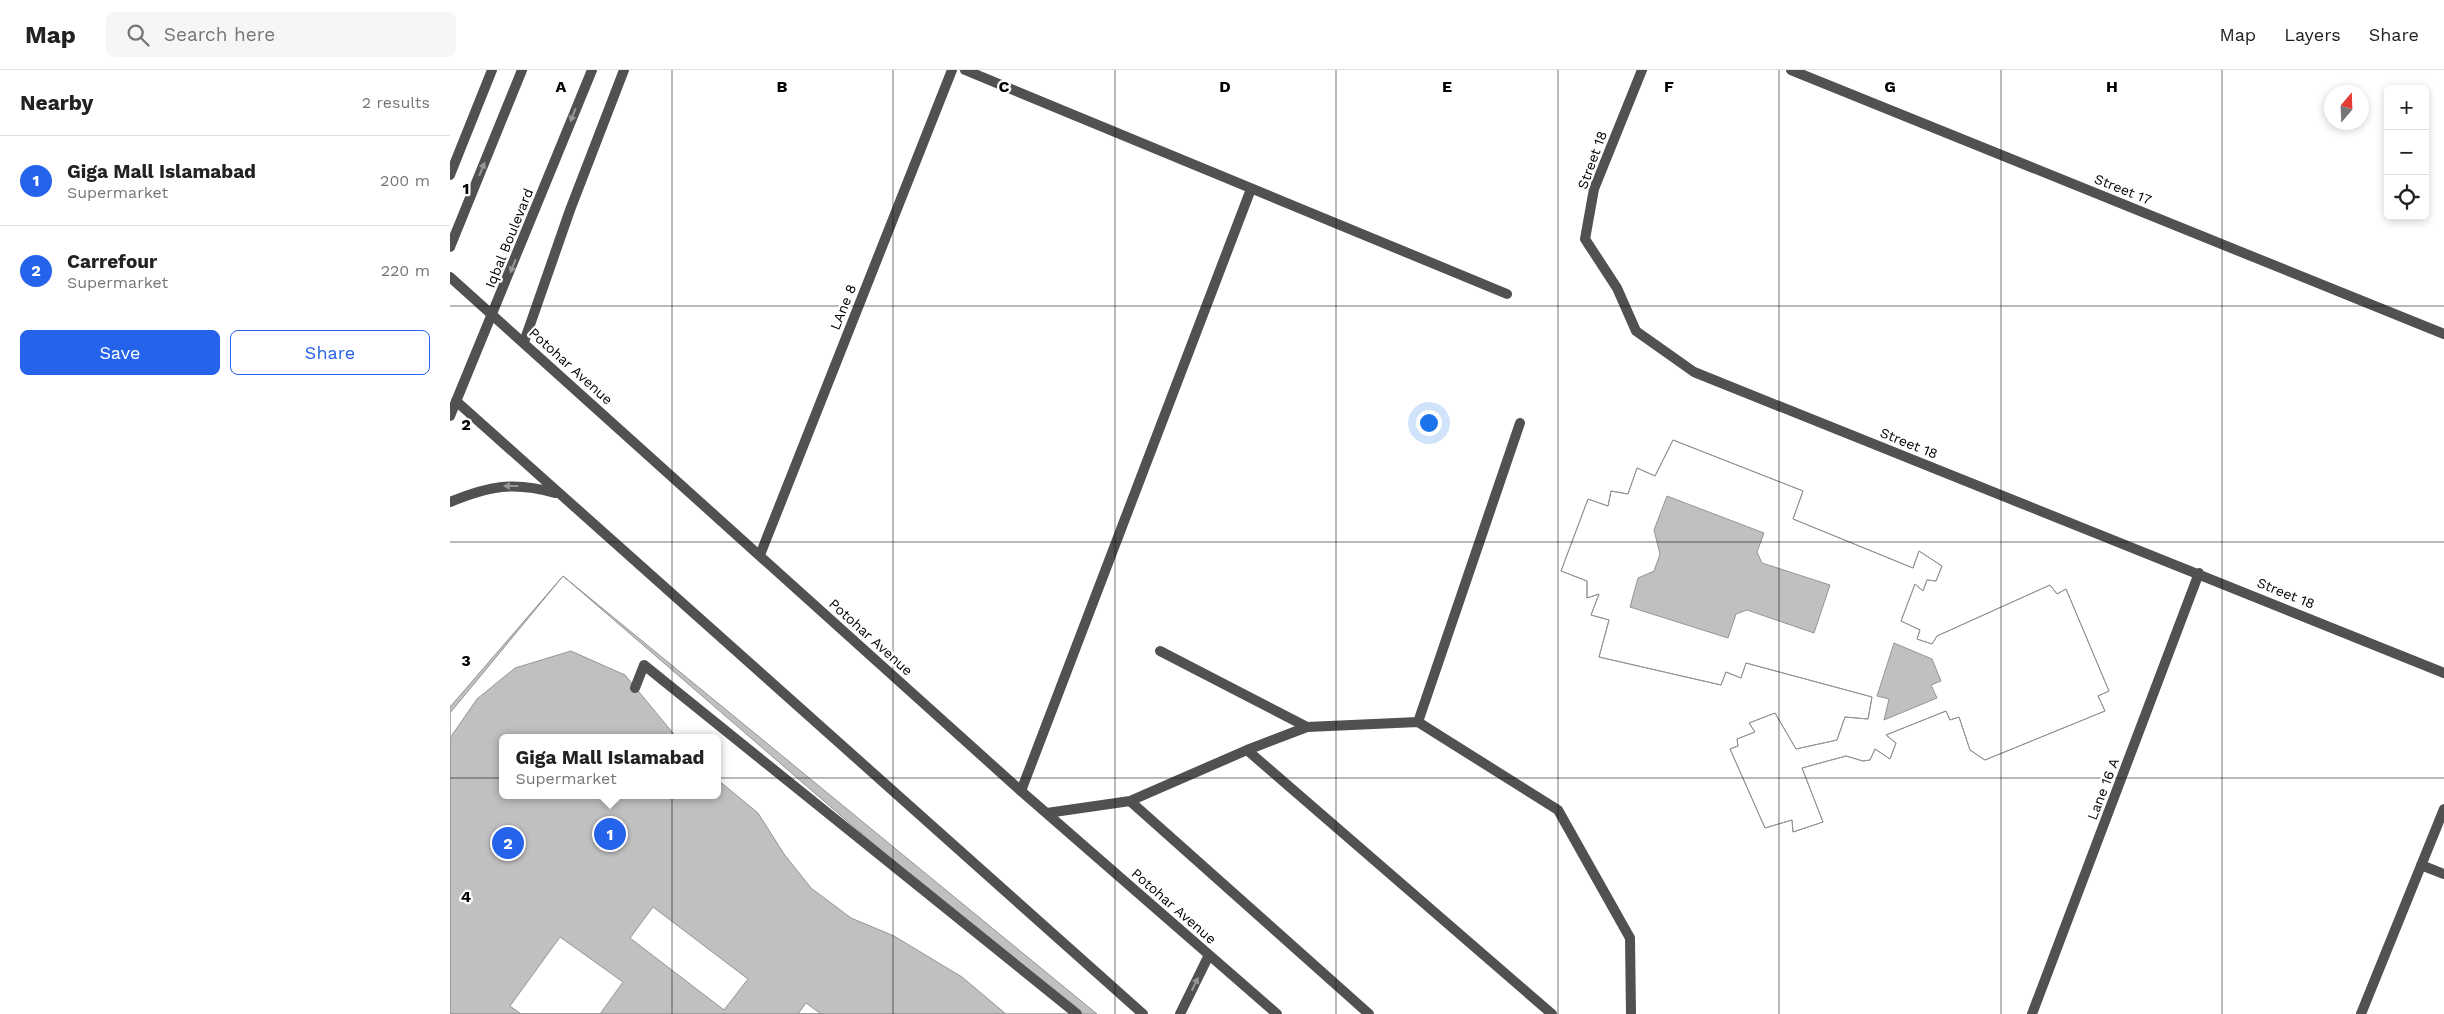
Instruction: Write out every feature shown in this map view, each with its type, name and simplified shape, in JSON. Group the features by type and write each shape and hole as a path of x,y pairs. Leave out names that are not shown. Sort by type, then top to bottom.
{"street":[{"path":"450,175 492,70"},
{"path":"450,247 522,70"},
{"name":"Iqbal Boulevard","path":"450,416 453,398 493,315 592,70"},
{"path":"524,342 570,210 624,70"},
{"name":"LAne 8","path":"760,555 952,70"},
{"path":"965,70 1507,294"},
{"name":"Street 18","path":"1642,70 1594,189 1585,239 1617,288 1636,331 1694,372 2199,573 2444,673"},
{"name":"Street 17","path":"1791,70 2444,334"},
{"path":"1021,791 1251,189"},
{"name":"Potohar Avenue","path":"450,277 1021,791 1277,1014"},
{"path":"453,398 1143,1014"},
{"path":"1418,722 1520,423"},
{"path":"450,502 496,486 537,488 559,494"},
{"name":"Lane 16 A","path":"2032,1014 2199,573"},
{"path":"1160,651 1307,727"},
{"path":"636,688 644,666 1077,1014"},
{"path":"1048,813 1130,801 1247,750 1307,727 1418,722 1558,810 1630,938 1631,1014"},
{"path":"1247,750 1552,1014"},
{"path":"1130,801 1370,1014"},
{"path":"2361,1014 2444,809"},
{"path":"2421,865 2444,874"},
{"path":"1180,1014 1209,955"}],"building":[{"path":"1673,440 1803,491 1793,519 1913,568 1919,551 1942,566 1936,581 1927,580 1923,591 1915,584 1901,621 1920,630 1917,639 1932,644 1937,636 2050,585 2057,594 2066,589 2109,691 2098,696 2105,711 1985,760 1970,750 1959,717 1950,720 1946,711 1886,735 1896,743 1890,759 1875,749 1870,760 1863,761 1846,756 1802,768 1823,822 1793,832 1792,820 1765,828 1730,749 1738,746 1737,739 1755,732 1749,723 1775,713 1796,749 1837,740 1845,717 1868,719 1872,697 1746,663 1741,678 1726,672 1721,685 1599,657 1609,620 1591,615 1599,594 1587,598 1587,581 1561,571 1588,499 1608,506 1611,491 1628,494 1637,468 1655,476","holes":["1667,496 1764,533 1757,552 1762,563 1830,585 1814,633 1747,610 1736,614 1728,638 1630,607 1638,578 1654,571 1660,554 1654,530","1894,643 1932,659 1941,681 1931,685 1937,698 1884,720 1889,699 1877,696"]},
{"path":"1673,440 1803,491 1793,519 1913,568 1919,551 1942,566 1936,581 1927,580 1923,591 1915,584 1901,621 1920,630 1917,639 1932,644 1937,636 2050,585 2057,594 2066,589 2109,691 2098,696 2105,711 1985,760 1970,750 1959,717 1950,720 1946,711 1886,735 1896,743 1890,759 1875,749 1870,760 1863,761 1846,756 1802,768 1823,822 1793,832 1792,820 1765,828 1730,749 1738,746 1737,739 1755,732 1749,723 1775,713 1796,749 1837,740 1845,717 1868,719 1872,697 1746,663 1741,678 1726,672 1721,685 1599,657 1609,620 1591,615 1599,594 1587,598 1587,581 1561,571 1588,499 1608,506 1611,491 1628,494 1637,468 1655,476"},
{"path":"563,576 1071,1014 450,1014 450,707"},
{"path":"563,576 1097,1014 450,1014 450,713"},
{"path":"571,651 625,675 674,734 499,734 499,799 721,799 721,782 758,813 784,854 811,888 851,918 894,936 962,977 1006,1014 450,1014 450,738 477,699 515,668"},
{"path":"653,907 748,979 724,1010 630,938"},
{"path":"560,937 623,982 600,1014 521,1014 510,1006"},
{"path":"806,1003 821,1014 798,1014"}],"place":[{"name":"Giga Mall Islamabad","path":"610,834"},
{"name":"Carrefour","path":"508,843"}]}
